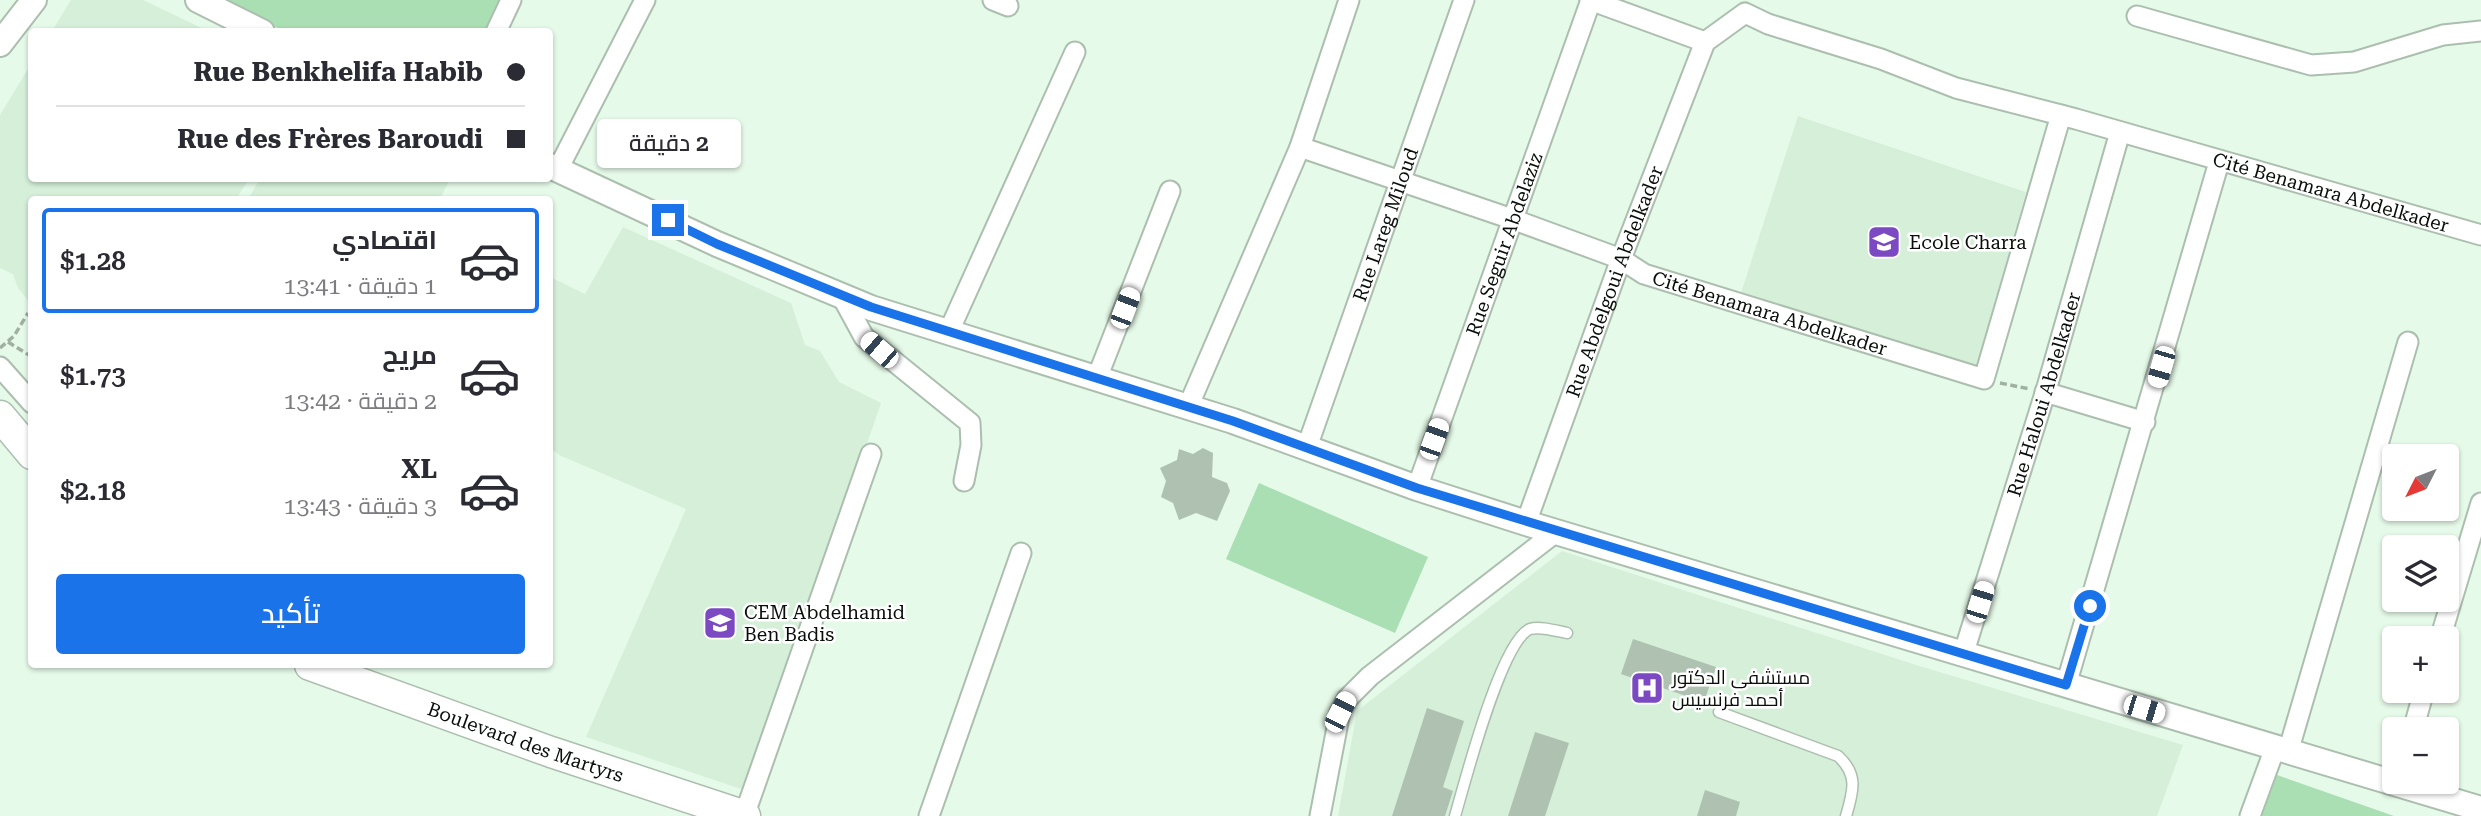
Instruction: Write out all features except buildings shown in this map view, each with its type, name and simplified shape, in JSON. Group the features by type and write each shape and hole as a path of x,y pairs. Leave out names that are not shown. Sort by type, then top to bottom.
{"main road":[{"path":"0,416 28,449"},
{"name":"Boulevard des Martyrs","path":"318,668 551,752 744,816"}],"street":[{"path":"0,44 34,0"},
{"path":"198,0 254,28"},
{"path":"498,28 511,0"},
{"path":"645,0 554,167 717,244 871,307 1188,407 1417,488 2382,779"},
{"path":"1188,407 1300,146 1349,0"},
{"name":"Rue Lareg Miloud","path":"1307,447 1464,0"},
{"path":"1591,0 1705,42 1744,6 1762,0"},
{"name":"Rue Seguir Abdelaziz","path":"1417,488 1591,0"},
{"name":"Cité Benamara Abdelkader","path":"1744,6 1768,24 1881,59 1956,88 2299,182 2481,236"},
{"path":"2137,16 2311,65 2354,62 2443,35 2481,32"},
{"name":"Rue Abdelgoui Abdelkader","path":"1526,523 1621,259 1705,42"},
{"path":"949,331 1075,52"},
{"path":"1984,379 2061,116"},
{"name":"Rue Haloui Abdelkader","path":"1964,655 2045,392 2120,132"},
{"name":"Cité Benamara Abdelkader","path":"1300,146 1621,259 1644,275 1984,379"},
{"path":"2066,685 2146,422 2219,162"},
{"path":"1097,378 1170,191"},
{"path":"840,293 864,337 970,423 971,445 964,481"},
{"path":"2250,816 2282,750 2408,342"},
{"path":"0,367 28,398"},
{"path":"2045,392 2146,422"},
{"path":"744,816 871,454"},
{"path":"2444,626 2481,503"},
{"path":"1320,816 1340,712 1347,698 1370,676 1556,532"},
{"path":"929,816 1021,554"},
{"path":"2432,794 2481,809"}],"lane":[{"path":"1455,816 1484,720 1511,651 1521,635 1533,628 1567,633"},
{"path":"1720,712 1838,756 1847,764 1856,784 1846,816"}],"path":[{"path":"0,348 8,342 28,313"},
{"path":"8,342 28,354"},
{"path":"1984,379 2045,392"}],"shaded area":[{"path":"71,0 143,0 202,28 54,28"},
{"path":"28,69 28,182 247,182 238,196 28,196 28,300 18,288 13,274 0,268 0,115"},
{"name":"Ecole Charra","path":"1798,116 2026,192 1976,368 1741,293"},
{"path":"258,182 448,182 442,196 250,196"},
{"name":"CEM Abdelhamid Ben Badis","path":"623,227 791,303 805,345 820,351 839,382 881,403 747,791 586,737 686,509 559,455 553,450 553,278 585,294"},
{"name":"مستشفى الدكتور أحمد فرنسيس","path":"1562,551 1916,665 2183,745 2157,816 1338,816 1357,711"}],"green space":[{"path":"221,0 503,0 490,28 278,28"},
{"path":"1259,483 1428,557 1395,633 1226,559"},
{"path":"2277,775 2394,816 2262,816"}],"place":[{"name":"Ecole Charra","path":"1884,242"},
{"name":"CEM Abdelhamid Ben Badis","path":"720,623"},
{"name":"مستشفى الدكتور أحمد فرنسيس","path":"1647,688"}],"route":[{"path":"668,220 717,244 871,307 1233,421 1417,488 1556,532 2066,685 2090,606"}]}
